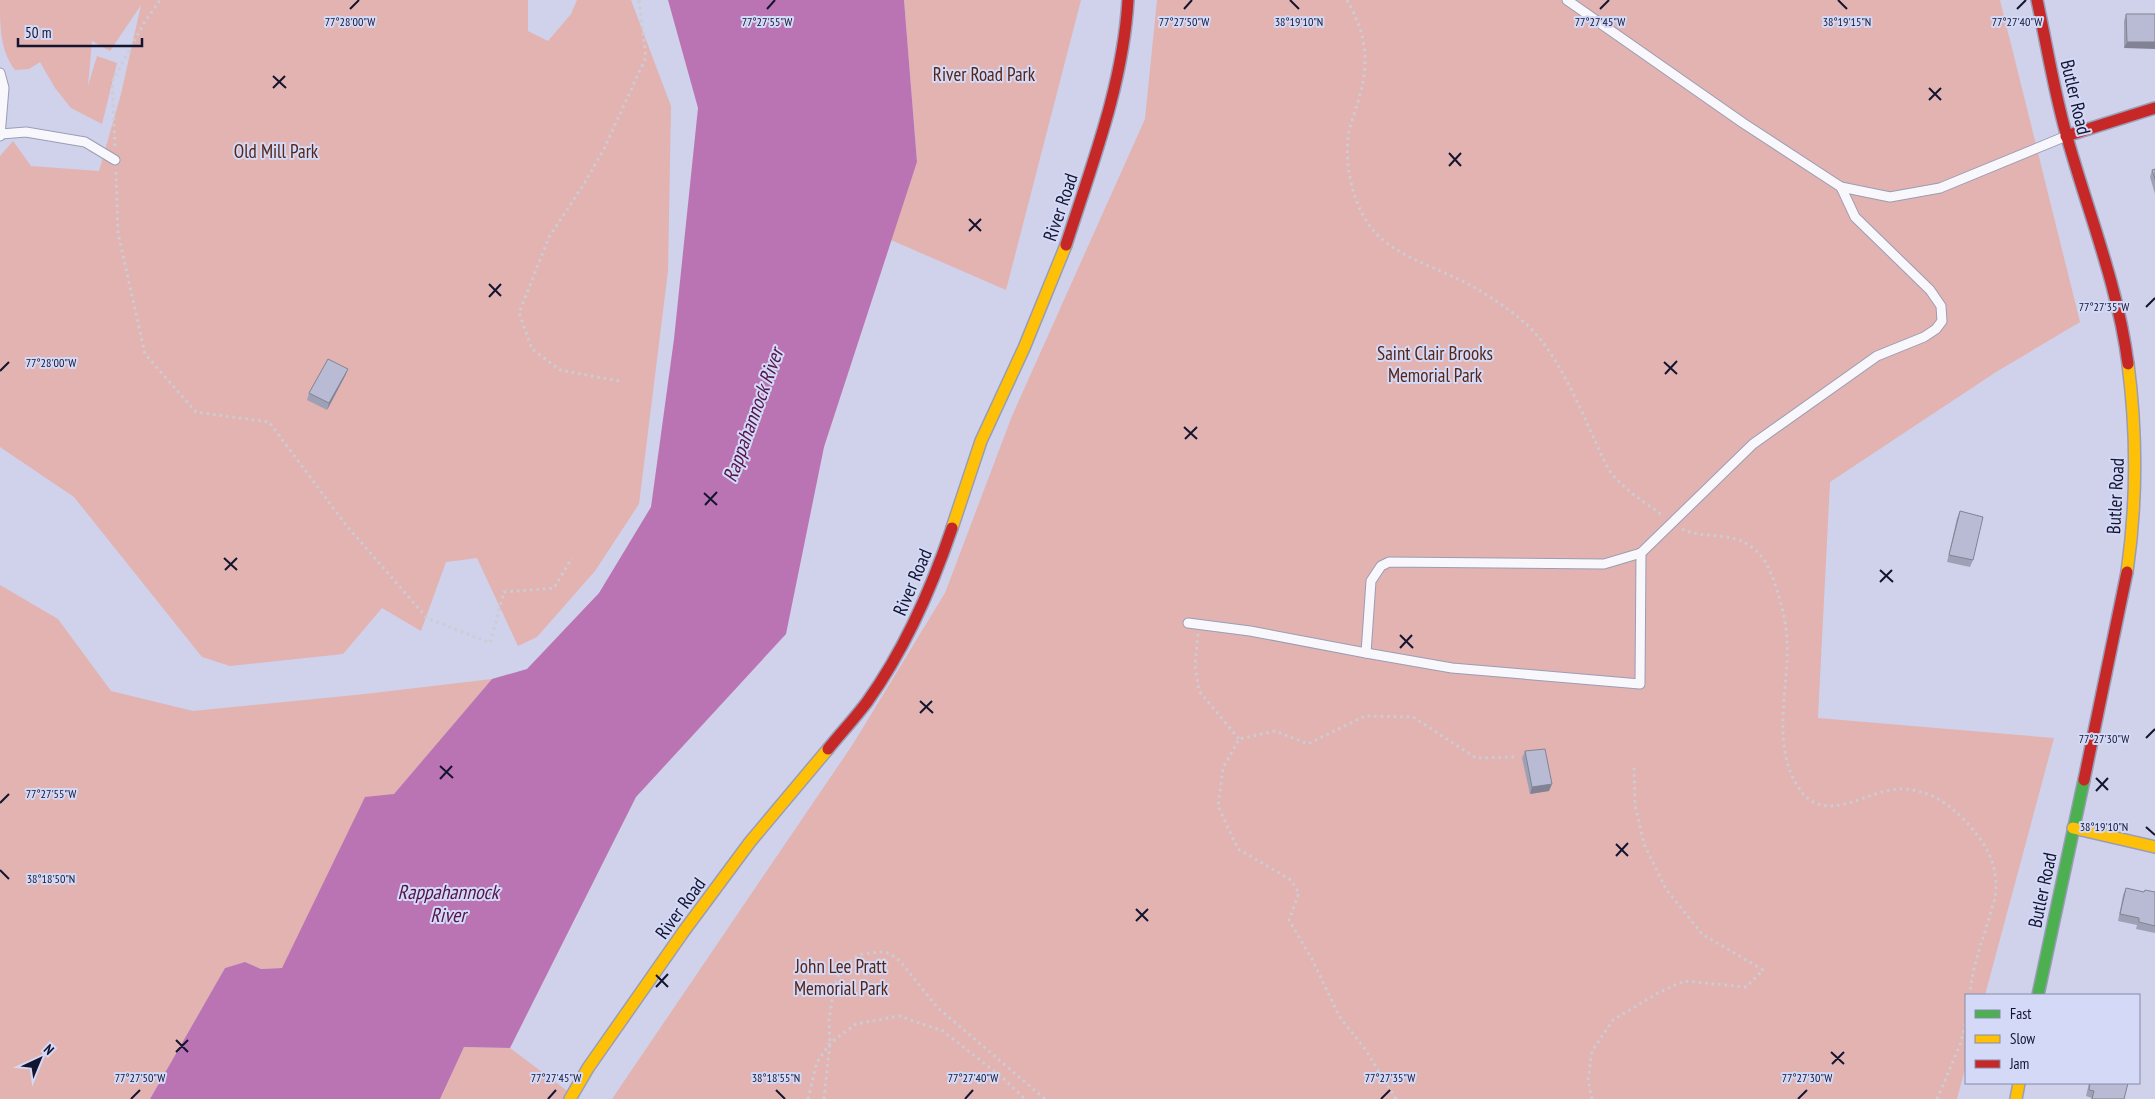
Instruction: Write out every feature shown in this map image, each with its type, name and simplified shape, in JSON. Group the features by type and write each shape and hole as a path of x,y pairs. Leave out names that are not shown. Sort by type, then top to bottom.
{"street":[{"name":"River Road","path":"570,1099 588,1068 678,939 750,842 866,703 892,664 918,614 941,561 981,441 1046,296 1084,190 1114,95 1126,32 1128,0"},
{"name":"Butler Road","path":"2037,0 2066,136 2114,293 2126,350 2135,451 2134,505 2124,592 2038,994"},
{"path":"2066,136 2155,108"},
{"path":"2074,828 2155,847"},
{"path":"2016,1099 2020,1084"}],"lane":[{"path":"1567,0 1743,123 1841,187 1890,197 1940,188 2066,136"},
{"path":"0,73 4,88 0,135 26,132 85,142 115,160"},
{"path":"1366,653 1371,581 1381,566 1389,562 1604,564 1641,553 1753,444 1877,356 1924,337 1936,329 1942,321 1941,306 1930,290 1855,217 1841,187"},
{"path":"1188,622 1250,630 1452,668 1640,684 1641,553"}],"path":[{"path":"160,0 144,23 112,82 118,233 145,354 196,412 269,422 346,525 428,618 490,643 504,592 554,588 572,558"},
{"path":"619,380 560,370 532,350 520,314 549,237 584,184 604,149 646,57 639,0"},
{"path":"1347,0 1358,20 1362,32 1364,51 1362,88 1348,137 1348,166 1356,200 1368,224 1389,244 1411,259 1472,286 1505,307 1526,324 1543,342 1556,362 1609,470 1618,482 1637,498 1683,530 1697,535 1734,539 1746,543 1758,552 1769,566 1779,598 1787,638 1783,745 1793,777 1810,800 1824,805 1836,806 1859,801 1884,790 1905,789 1924,792 1943,800 1982,840 1993,862 1996,891 1985,934 1972,972 1970,994"},
{"path":"1199,624 1195,666 1199,691 1239,739"},
{"path":"1396,1099 1365,1048 1339,1016 1313,961 1289,920 1299,893 1291,880 1238,849 1218,806 1223,768 1239,739 1275,731 1308,744 1365,716 1413,717 1476,758 1514,757"},
{"path":"1592,1099 1588,1080 1592,1051 1613,1020 1658,993 1684,981 1746,987 1763,970 1702,934 1666,889 1644,844 1635,805 1634,766"},
{"path":"824,1099 830,1043 829,1020 834,988 838,976 852,959 862,954 880,952 889,953 895,957 907,968 937,1007 1045,1099"},
{"path":"808,1099 817,1062 830,1043 856,1024 899,1016 943,1031 1004,1079 1025,1099"},
{"path":"1937,1099 1960,1045 1965,1026"}],"green space":[{"name":"Old Mill Park","path":"0,0 528,0 528,31 548,41 571,14 577,0 631,0 671,106 668,271 639,504 595,571 537,637 518,646 477,558 446,562 421,631 382,608 343,654 230,666 202,657 74,497 0,447 0,156 13,141 31,166 99,171 121,94 141,5 110,51 92,41 88,86 97,56 117,63 102,124 71,108 55,88 40,62 29,69 15,70 6,54 4,46 1,29"},
{"name":"River Road Park","path":"904,0 1081,0 1006,290 891,240 917,162"},
{"path":"1157,0 2000,0 2080,322 1996,372 1830,482 1818,718 2054,738 1985,994 1965,994 1965,1069 1957,1099 612,1099 853,744 945,593 1012,416 1145,119"},
{"path":"0,585 58,619 111,691 193,711 492,679 394,794 282,968 261,969 245,962 225,968 150,1099 0,1099"},
{"path":"464,1047 510,1048 578,1099 440,1099"}],"water":[{"name":"Rappahannock River","path":"668,0 904,0 917,162 824,447 786,634 636,797 510,1048 464,1047 440,1099 150,1099 225,968 245,962 261,969 282,968 365,797 394,794 492,679 527,669 599,593 651,507 674,339 698,108"}],"building":[{"path":"2126,14 2155,14 2155,42 2127,42"},
{"path":"328,359 348,369 329,403 309,393"},
{"path":"1960,511 1983,517 1973,560 1949,555"},
{"path":"1545,749 1552,784 1532,787 1525,751"},
{"path":"2126,888 2144,892 2145,890 2155,892 2155,926 2139,922 2139,918 2120,914"},
{"path":"2090,1084 2128,1084 2124,1099 2092,1099 2094,1091 2089,1090"}],"traffic: fast":[{"path":"2038,994 2084,780"}],"traffic: slow":[{"path":"952,528 981,441 1024,348 1066,245"},
{"path":"2127,572 2133,520 2135,468 2128,364"},
{"path":"570,1099 588,1068 684,931 750,842 828,749"},
{"path":"2073,828 2155,847"},
{"path":"2016,1099 2019,1084"}],"traffic: jam":[{"path":"1066,245 1096,154 1113,94 1125,32 1128,0"},
{"path":"2037,0 2062,120 2110,278 2128,364"},
{"path":"2066,136 2155,108"},
{"path":"828,749 867,702 905,640 926,596 952,528"},
{"path":"2084,780 2127,572"}],"park label":[{"name":"Saint Clair Brooks Memorial Park","path":"1435,364"},
{"name":"John Lee Pratt Memorial Park","path":"841,977"}]}
